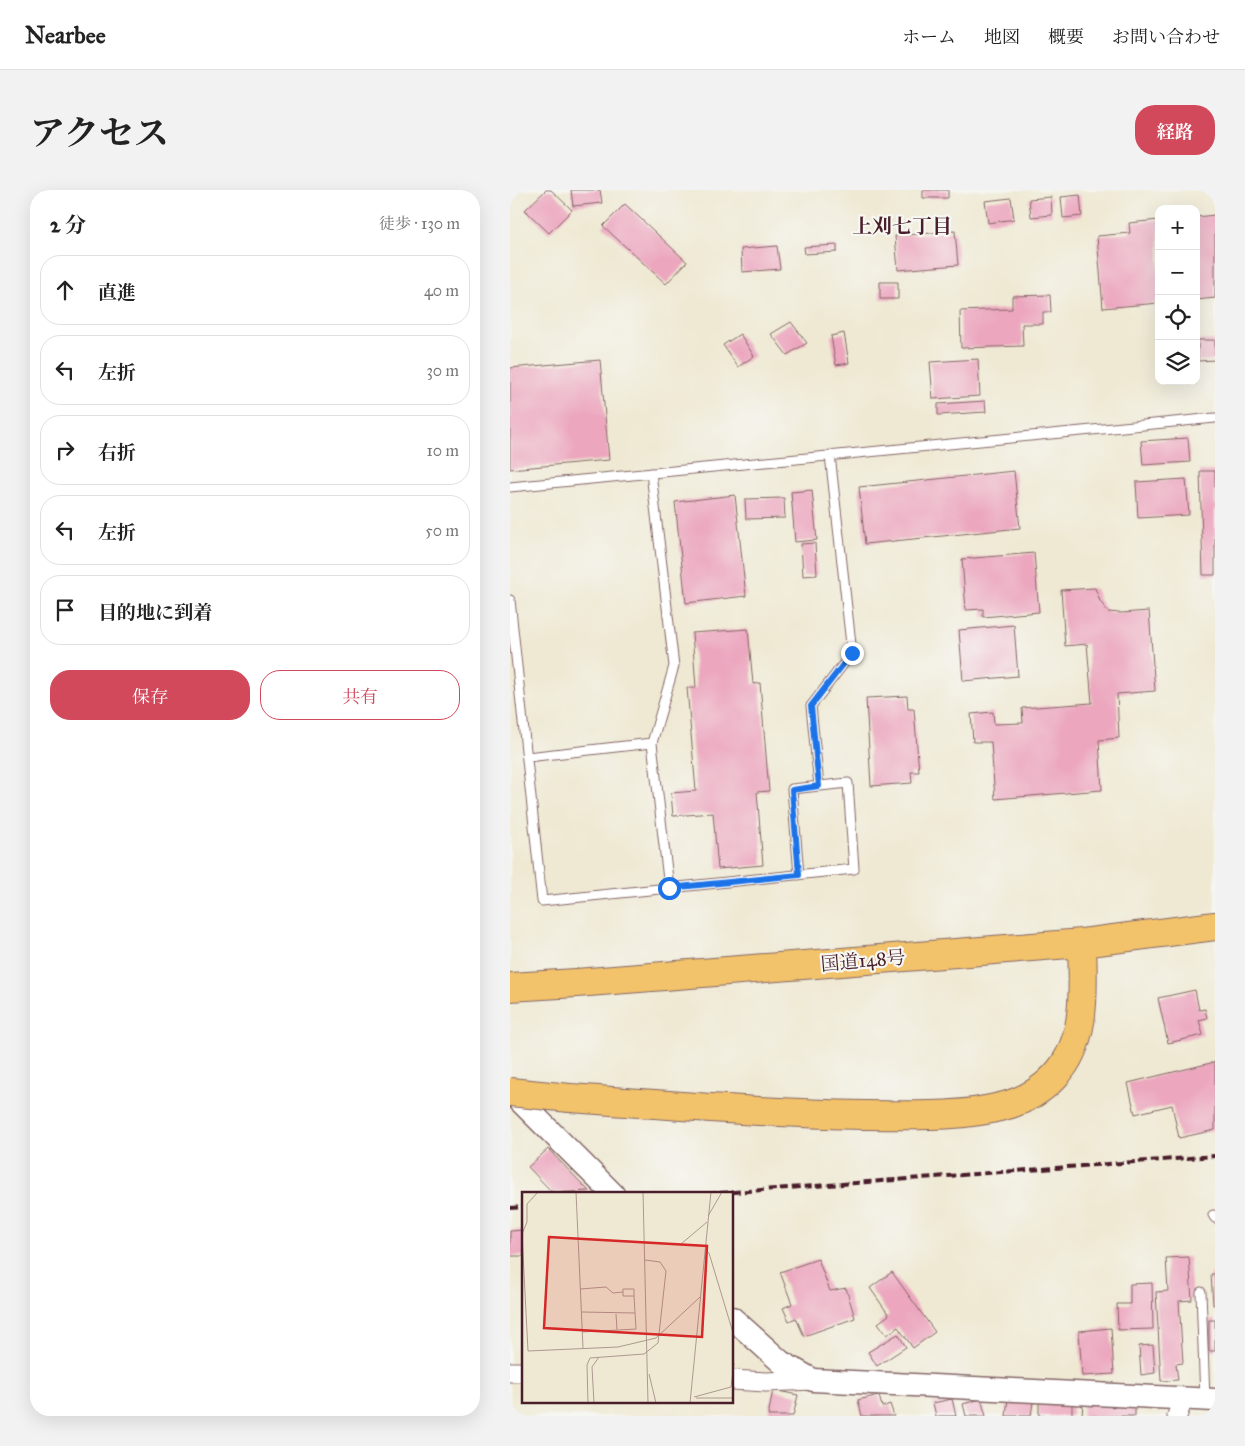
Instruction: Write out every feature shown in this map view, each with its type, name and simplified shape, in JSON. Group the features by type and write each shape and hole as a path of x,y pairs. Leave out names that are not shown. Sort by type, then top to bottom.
{"highway":[{"name":"国道148号","path":"510,987 1082,943 1215,926"},
{"path":"510,1091 570,1098 730,1110 820,1114 944,1114 1003,1106 1024,1099 1040,1090 1056,1075 1068,1058 1076,1039 1081,1016 1083,993 1082,943"}],"street":[{"path":"510,1091 611,1192"},
{"path":"734,1320 781,1362 813,1380"},
{"path":"734,1380 766,1382 813,1380 1180,1407 1210,1400"}],"lane":[{"path":"510,487 1215,418"},
{"path":"819,786 811,706 852,653 830,456"},
{"path":"651,473 674,666 652,743 669,888"},
{"path":"510,600 542,901 799,875 854,869 848,783 792,790 799,875"},
{"path":"526,757 652,743"},
{"path":"1201,1292 1210,1400"}],"building":[{"path":"546,190 551,190 572,210 549,233 525,210"},
{"path":"571,190 600,190 602,203 573,206"},
{"path":"923,190 948,190 948,198 923,198"},
{"path":"1080,195 1082,216 1063,218 1061,197"},
{"path":"1051,197 1052,215 1031,217 1029,199"},
{"path":"1011,198 1014,219 988,223 985,201"},
{"path":"625,204 687,262 666,284 603,226"},
{"path":"1215,215 1215,298 1200,300 1200,250 1200,217"},
{"path":"1155,220 1155,303 1103,308 1097,236 1130,233 1129,223"},
{"path":"955,231 958,265 898,270 895,236"},
{"path":"837,245 837,252 805,254 804,247"},
{"path":"777,246 780,269 742,272 741,249"},
{"path":"880,282 898,282 898,299 880,299"},
{"path":"1050,295 1051,312 1043,312 1043,324 1022,324 1023,346 961,348 960,311 1012,309 1012,296"},
{"path":"791,322 807,343 787,355 771,334"},
{"path":"844,333 849,363 836,365 831,336"},
{"path":"740,334 754,356 738,367 723,345"},
{"path":"1200,340 1215,340 1215,360 1200,361"},
{"path":"978,359 980,396 933,399 930,362"},
{"path":"600,360 609,460 510,469 510,368"},
{"path":"985,401 986,412 938,415 938,404"},
{"path":"1188,438 1190,462 1143,465 1141,441"},
{"path":"1014,471 1020,528 865,544 859,487"},
{"path":"1200,471 1215,471 1215,575 1203,575"},
{"path":"1186,479 1189,515 1138,518 1136,482"},
{"path":"812,490 817,540 795,542 791,492"},
{"path":"735,495 746,596 686,603 675,502"},
{"path":"784,498 785,518 746,519 745,499"},
{"path":"815,543 817,575 803,576 801,544"},
{"path":"1034,553 1039,612 983,617 983,609 966,610 962,559"},
{"path":"1095,588 1100,601 1108,612 1149,611 1155,691 1117,694 1119,738 1099,740 1102,790 995,799 991,742 973,742 971,714 993,712 994,724 1023,723 1022,708 1092,703 1087,644 1065,646 1061,590"},
{"path":"1014,625 1018,676 963,681 959,630"},
{"path":"748,629 753,684 760,683 769,791 757,792 763,865 718,869 713,813 673,816 671,793 696,791 687,688 696,688 692,633"},
{"path":"907,696 908,709 914,709 919,772 911,772 912,783 871,786 866,698"},
{"path":"1195,990 1199,1010 1205,1009 1207,1018 1199,1020 1203,1035 1168,1043 1158,998"},
{"path":"1215,1062 1215,1130 1179,1138 1172,1105 1135,1114 1128,1083"},
{"path":"548,1149 589,1191 552,1192 528,1167"},
{"path":"522,1230 522,1256 510,1256 510,1231"},
{"path":"1189,1257 1192,1300 1179,1301 1183,1363 1176,1364 1178,1380 1161,1381 1156,1292 1168,1291 1166,1258"},
{"path":"818,1259 830,1291 846,1288 855,1318 804,1336 796,1318 789,1321 783,1308 792,1304 780,1272"},
{"path":"892,1272 935,1332 913,1348 898,1327 887,1335 878,1323 889,1315 870,1288"},
{"path":"1211,1274 1215,1274 1215,1305 1213,1305"},
{"path":"1152,1283 1153,1329 1118,1330 1117,1304 1130,1304 1130,1284"},
{"path":"1209,1320 1215,1320 1215,1351 1209,1351"},
{"path":"1111,1328 1114,1374 1082,1376 1079,1331"},
{"path":"898,1334 906,1347 877,1366 868,1352"},
{"path":"1153,1345 1155,1373 1141,1375 1139,1346"},
{"path":"773,1390 798,1395 793,1416 768,1416"},
{"path":"879,1395 882,1407 890,1404 894,1416 862,1416 858,1400"},
{"path":"1008,1398 1033,1402 1031,1416 1006,1416"},
{"path":"952,1399 956,1416 936,1416 933,1403"},
{"path":"981,1399 986,1416 966,1416 963,1404"},
{"path":"1039,1401 1072,1402 1072,1416 1039,1416"},
{"path":"1083,1403 1135,1405 1135,1416 1082,1416"}],"railway":[{"path":"734,1192 1215,1156"},
{"path":"510,1208 522,1207"}],"district":[{"name":"上刈七丁目","path":"902,226"}],"route":[{"path":"669,888 799,875 792,790 819,786 811,706 852,653"}]}
